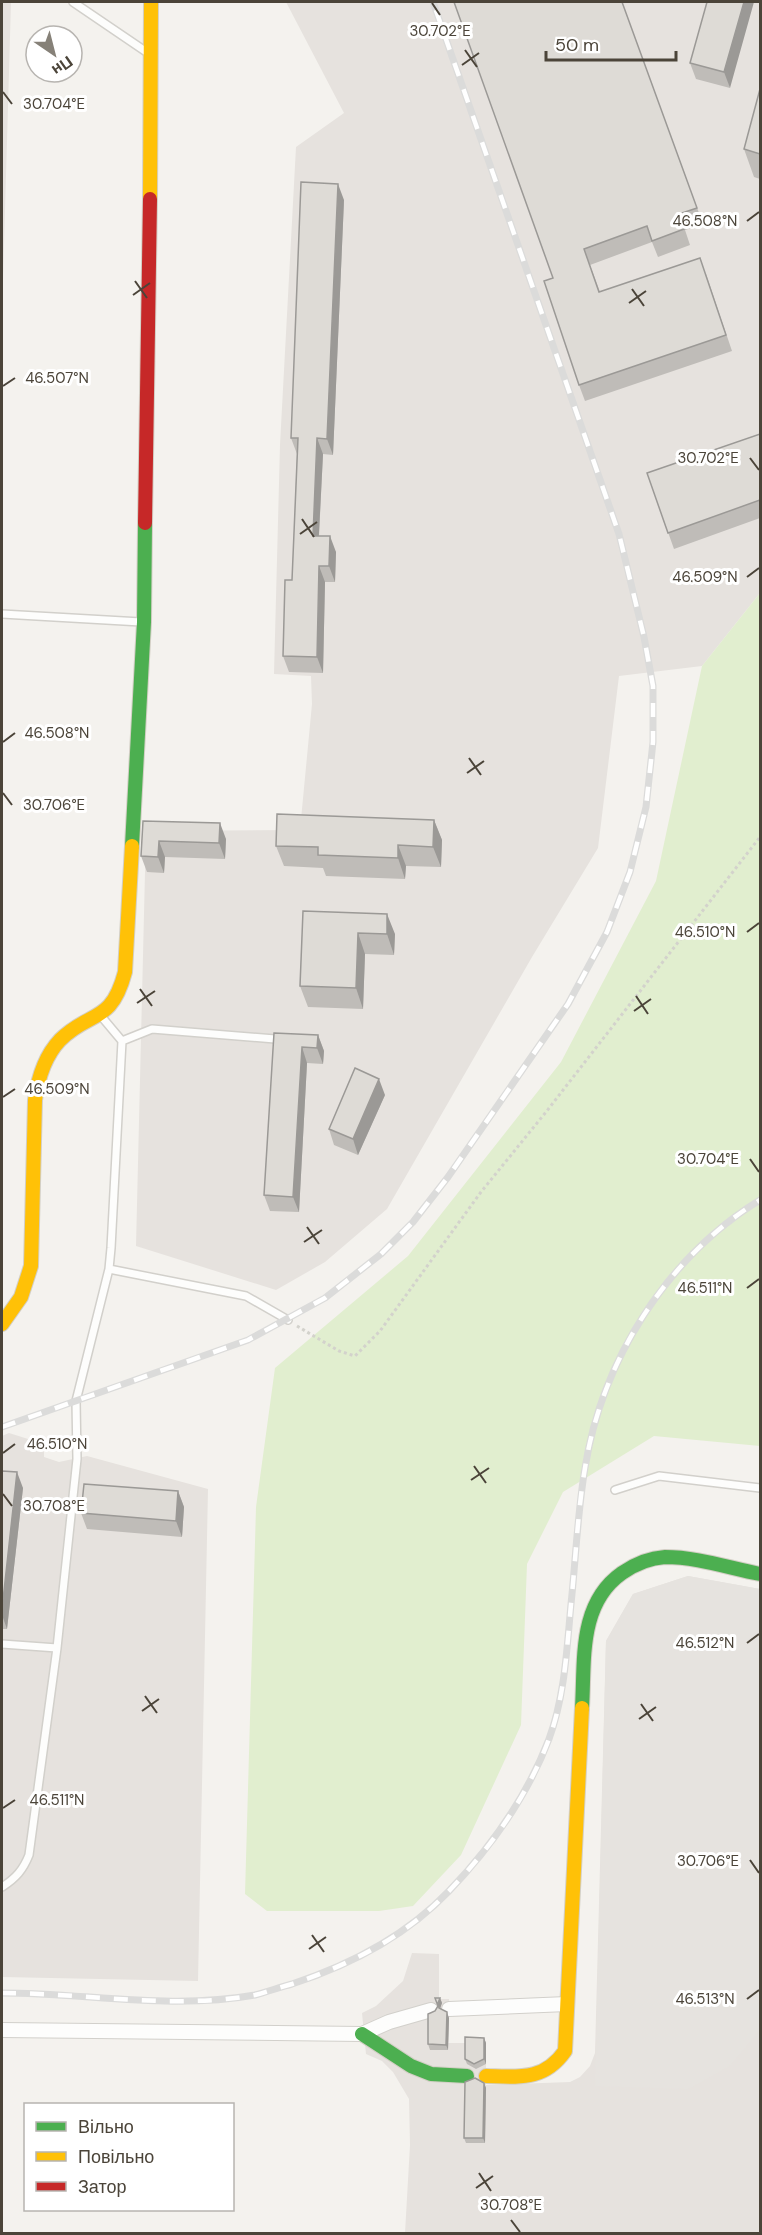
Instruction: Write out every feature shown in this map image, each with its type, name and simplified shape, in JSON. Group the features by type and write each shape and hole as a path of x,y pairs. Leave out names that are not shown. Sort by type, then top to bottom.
{"street":[{"path":"2,1324 21,1299 31,1266 35,1100 39,1074 51,1051 62,1038 75,1028 100,1015 113,1003 121,988 124,972 144,622 152,2"},
{"path":"486,2076 534,2076 553,2068 565,2051 586,1635 593,1608 608,1584 630,1567 657,1558 760,1574"},
{"path":"449,2009 567,2004"},
{"path":"2,2031 362,2034 389,2022 430,2010"},
{"path":"362,2034 411,2066 431,2074 467,2076"}],"lane":[{"path":"73,2 152,56"},
{"path":"2,614 144,622"},
{"path":"2,1887 13,1880 23,1869 29,1855 57,1648 77,1459 76,1401 109,1269 122,1041 100,1015"},
{"path":"122,1041 152,1029 274,1039"},
{"path":"109,1269 246,1296 288,1320"},
{"path":"615,1490 659,1476 760,1488"},
{"path":"2,1644 57,1648"}],"path":[{"path":"288,1320 339,1351 355,1356 380,1331 481,1192 760,837"}],"shaded area":[{"path":"2,2 11,2 2,315"},
{"path":"286,2 760,2 760,593 702,666 619,676 598,848 532,957 387,1209 325,1262 276,1290 136,1246 146,831 300,830 312,704 311,676 274,674 280,445 296,147 344,113"},
{"path":"9,1433 44,1444 44,1457 59,1462 87,1456 208,1489 198,1981 2,1977 2,1436"},
{"path":"688,1576 760,1589 760,2233 405,2233 410,2145 409,2099 393,2072 382,2061 366,2054 362,2013 376,2006 403,1981 412,1953 439,1954 439,1999 449,1999 448,2043 486,2043 486,2085 570,2082 580,2077 590,2066 595,2053 606,1641 633,1594"},
{"path":"688,1576 760,1589 760,2030 731,2065 688,2089 595,2086 606,1641 633,1594"}],"green space":[{"path":"760,593 760,1446 654,1436 563,1492 527,1564 521,1725 461,1855 413,1906 379,1911 267,1911 245,1894 256,1507 275,1368 408,1256 561,1062 656,881 702,666"}],"building":[{"path":"454,2 622,2 697,208 679,214 684,229 652,241 647,226 584,249 599,292 700,258 726,335 579,385 544,281 553,278"},
{"path":"707,2 744,2 724,72 690,63"},
{"path":"760,89 760,154 744,149"},
{"path":"301,182 338,184 327,439 317,438 313,536 330,536 329,566 319,566 317,657 283,656 285,580 292,580 298,438 291,438"},
{"path":"760,434 760,500 668,533 647,473"},
{"path":"277,814 434,820 433,847 398,845 398,858 318,855 318,847 276,846"},
{"path":"143,821 220,823 219,843 159,841 158,857 141,856"},
{"path":"303,911 387,914 387,934 358,933 356,988 300,986"},
{"path":"274,1033 318,1035 317,1048 302,1047 293,1197 264,1195"},
{"path":"355,1068 379,1079 353,1139 329,1129"},
{"path":"2,1471 17,1472 2,1609"},
{"path":"84,1484 178,1491 176,1521 81,1513"},
{"path":"435,1998 440,1998 439,2008 447,2012 446,2045 428,2044 428,2014 435,2011 438,2006"},
{"path":"465,2037 484,2038 484,2059 474,2064 465,2059"},
{"path":"475,2078 484,2083 483,2138 464,2138 465,2082"}],"railway":[{"path":"2,1427 248,1340 325,1298 381,1254 413,1222 448,1177 568,1004 607,932 630,872 646,807 653,742 653,686 644,637 619,534 433,2"},
{"path":"2,1993 160,2001 192,2001 255,1995 314,1976 356,1958 396,1935 449,1891 480,1856 519,1801 540,1760 555,1722 565,1667 585,1468 606,1389 623,1351 644,1315 668,1281 726,1223 760,1200"}],"traffic: fast":[{"path":"132,846 144,622 145,523"},
{"path":"582,1708 584,1652 591,1617 598,1600 608,1586 622,1573 642,1562 677,1557 760,1574"},
{"path":"362,2034 411,2066 431,2074 467,2076"}],"traffic: slow":[{"path":"150,199 151,2"},
{"path":"2,1324 21,1297 31,1266 35,1100 40,1076 50,1053 60,1040 106,1009 119,989 125,972 132,846"},
{"path":"486,2076 530,2075 548,2068 565,2051 582,1708"}],"traffic: jam":[{"path":"145,523 150,199"}]}
